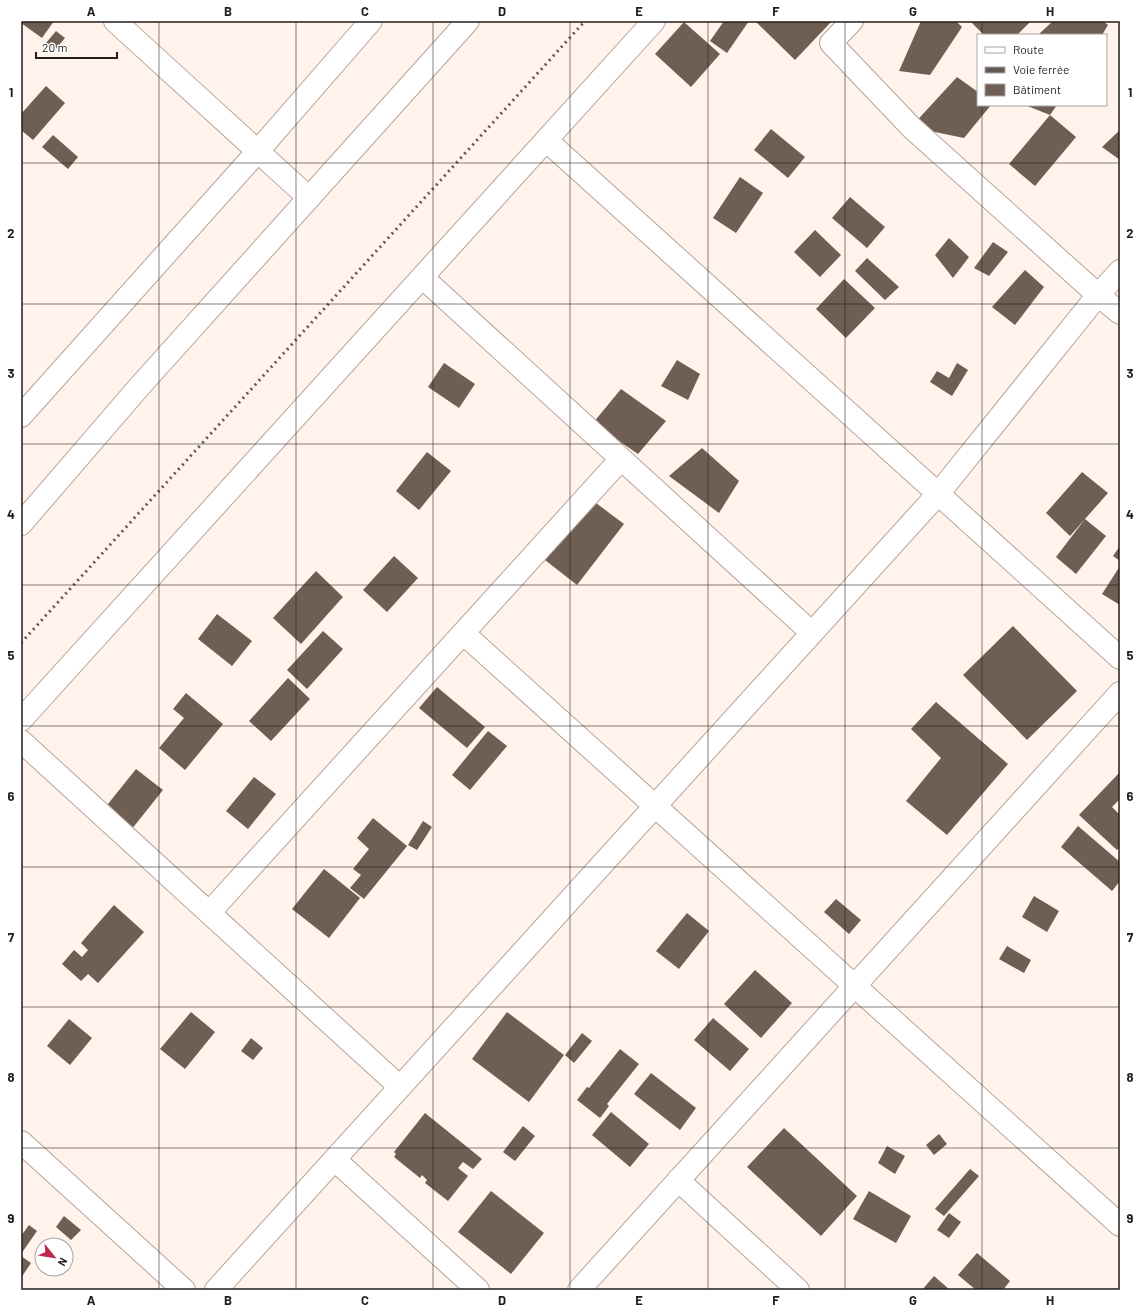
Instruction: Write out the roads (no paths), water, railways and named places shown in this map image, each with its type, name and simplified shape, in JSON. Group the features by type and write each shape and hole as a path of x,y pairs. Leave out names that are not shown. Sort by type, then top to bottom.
{"street":[{"path":"115,21 309,198"},
{"path":"21,416 258,151 371,21"},
{"path":"21,524 139,387 468,21"},
{"path":"21,720 654,21"},
{"path":"852,21 831,43 911,127 1120,313"},
{"path":"546,140 1120,658"},
{"path":"216,1290 938,494 1098,295 1120,271"},
{"path":"422,277 812,633"},
{"path":"209,913 621,458"},
{"path":"462,633 1120,1225"},
{"path":"579,1290 1120,692"},
{"path":"21,741 400,1087"},
{"path":"21,1142 184,1290"},
{"path":"335,1160 478,1290"},
{"path":"678,1180 798,1290"}],"railway":[{"path":"21,643 585,21"}]}
